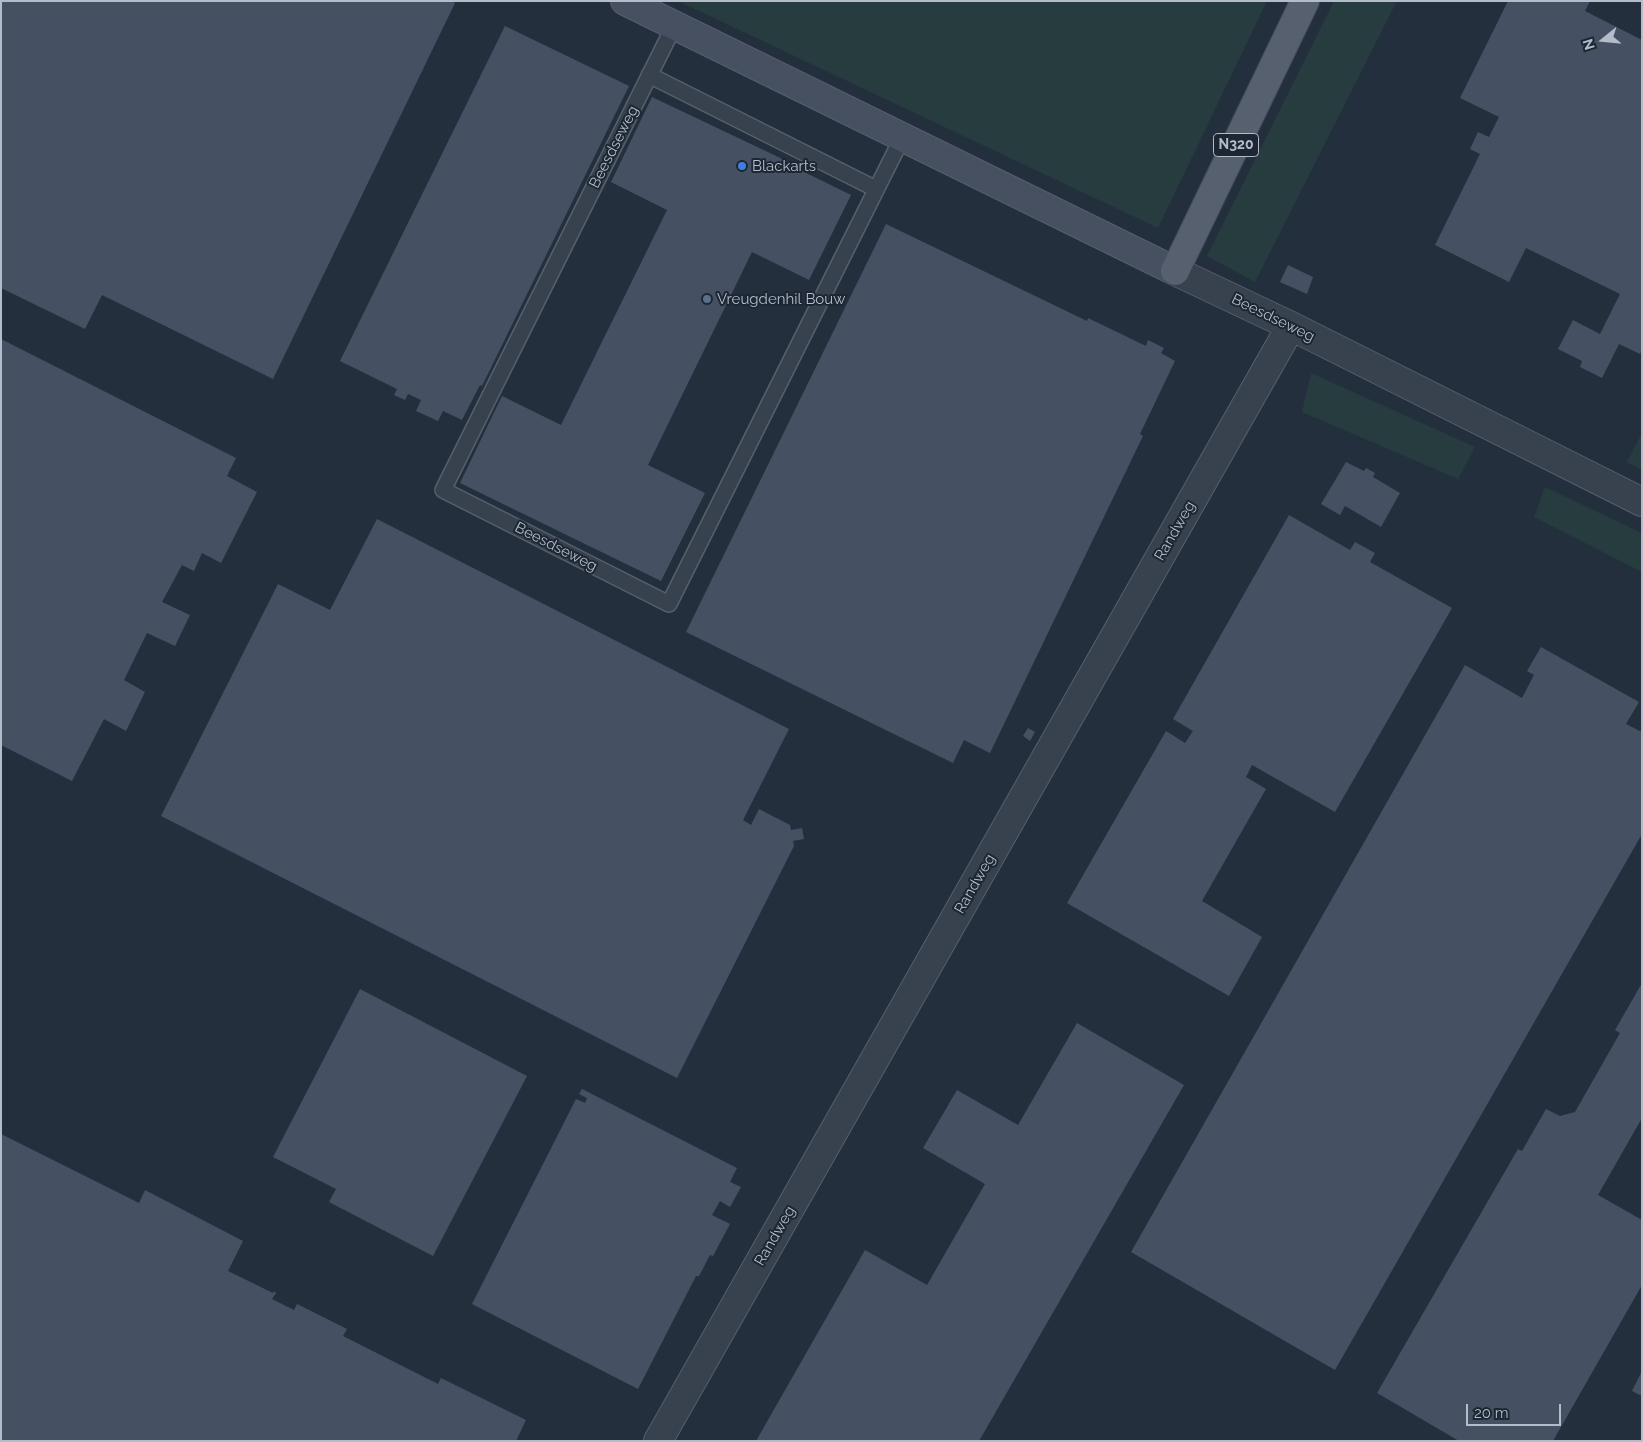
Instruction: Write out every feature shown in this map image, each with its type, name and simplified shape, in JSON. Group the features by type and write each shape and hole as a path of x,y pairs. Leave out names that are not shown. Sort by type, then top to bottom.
{"main road":[{"name":"N320","path":"1175,271 1305,1"}],"street":[{"name":"Beesdseweg","path":"625,1 902,138 1291,326 1642,502"},
{"name":"Randweg","path":"658,1441 1291,326"}],"lane":[{"name":"Beesdseweg","path":"674,26 443,490 669,604 902,138"},
{"path":"650,76 876,190"}],"green space":[{"path":"678,1 1267,1 1158,228"},
{"path":"1334,1 1397,1 1255,282 1207,256"},
{"path":"1311,373 1475,447 1458,479 1302,412"},
{"path":"1642,433 1642,470 1627,462"},
{"path":"1545,487 1642,533 1642,572 1534,517"}],"building":[{"path":"1,1 451,1 455,3 273,379 102,295 85,329 1,288"},
{"path":"1508,1 1590,1 1585,11 1642,40 1642,349 1640,354 1619,344 1602,378 1580,367 1582,361 1558,349 1573,320 1600,334 1620,294 1526,248 1509,282 1435,245 1480,154 1470,149 1478,132 1489,137 1499,117 1460,98"},
{"path":"505,26 629,86 482,386 480,385 462,420 443,411 438,421 416,411 421,400 408,394 405,400 394,395 397,389 340,361"},
{"path":"652,97 793,164 792,166 851,195 809,280 752,252 648,465 705,493 661,581 460,483 502,396 561,425 667,210 611,182"},
{"path":"886,224 1087,321 1088,318 1146,346 1148,340 1164,348 1161,353 1175,361 1140,434 1143,436 990,753 964,740 953,763 686,632"},
{"path":"1288,265 1313,277 1307,294 1280,282"},
{"path":"1,339 236,458 227,476 257,492 221,563 202,553 194,571 182,565 162,602 190,615 175,646 147,633 124,680 145,692 126,731 104,719 72,781 1,745"},
{"path":"1346,462 1364,471 1366,468 1375,473 1373,477 1400,493 1381,527 1345,506 1340,515 1321,504"},
{"path":"1289,515 1350,550 1355,542 1375,553 1370,562 1452,608 1335,812 1252,765 1246,777 1266,789 1202,901 1262,937 1229,996 1067,903 1166,731 1185,743 1193,731 1173,719"},
{"path":"377,519 789,729 743,820 751,825 759,809 790,825 791,830 802,828 804,839 793,841 794,846 677,1078 161,816 278,584 330,610"},
{"path":"1541,647 1639,702 1626,724 1642,732 1642,834 1335,1370 1131,1252 1465,665 1522,698 1534,675 1527,671"},
{"path":"1028,728 1035,732 1030,741 1023,736"},
{"path":"1642,983 1642,1118 1598,1195 1642,1220 1642,1285 1553,1441 1459,1441 1377,1393 1518,1149 1522,1151 1546,1109 1560,1116 1575,1112 1620,1033 1615,1030"},
{"path":"360,989 527,1076 433,1256 329,1202 336,1189 273,1157"},
{"path":"1077,1023 1184,1085 979,1441 756,1441 865,1250 927,1285 985,1184 923,1148 957,1090 1018,1125"},
{"path":"582,1089 737,1168 730,1182 741,1187 730,1207 720,1201 712,1215 730,1224 713,1256 710,1255 699,1276 696,1276 638,1389 472,1304 576,1099 585,1103 587,1098 579,1094"},
{"path":"1,1134 139,1203 145,1190 243,1241 228,1271 273,1293 274,1291 276,1293 272,1299 294,1310 297,1304 347,1329 343,1336 438,1384 441,1378 526,1420 516,1441 1,1441"},
{"path":"1642,1371 1642,1396 1632,1391"}],"place":[{"name":"Blackarts","path":"742,166"},
{"name":"Vreugdenhil Bouw","path":"707,299"}]}
